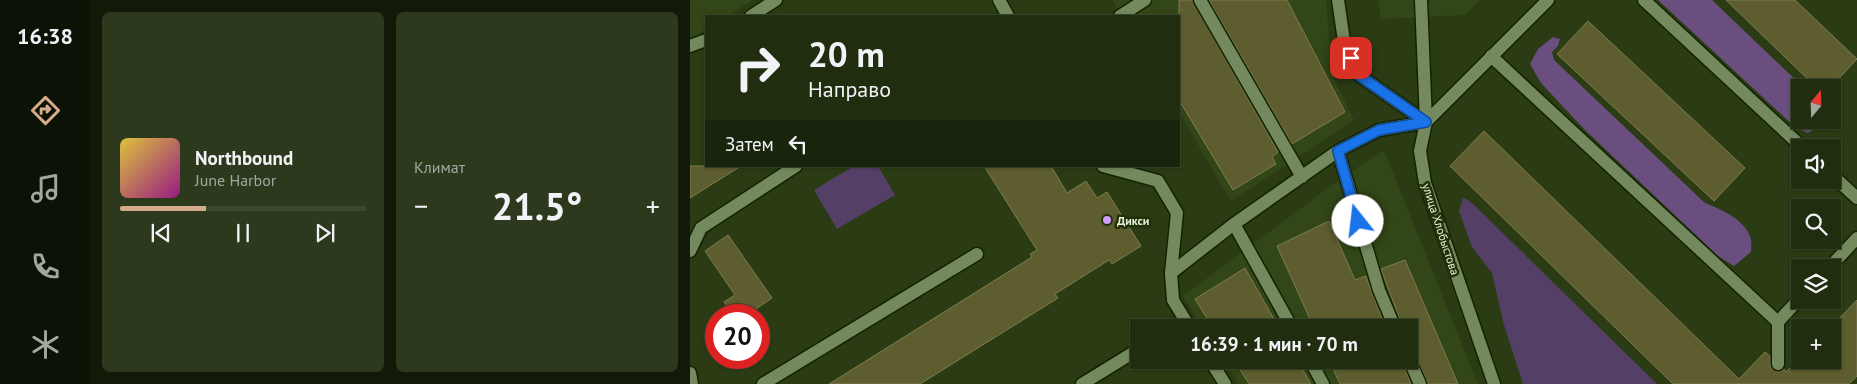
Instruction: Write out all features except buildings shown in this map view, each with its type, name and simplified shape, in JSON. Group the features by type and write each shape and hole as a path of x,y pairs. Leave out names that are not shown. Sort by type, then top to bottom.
{"street":[{"path":"753,15 776,0"},
{"path":"999,0 1007,15"},
{"path":"1122,15 1145,0"},
{"path":"1200,0 1302,178"},
{"path":"1338,0 1344,40 1360,76 1426,122"},
{"name":"улица Хлобыстова","path":"1422,0 1426,122 1420,150 1425,183 1494,384"},
{"path":"1171,273 1234,224 1338,151 1379,130 1426,122 1548,0"},
{"path":"1644,0 1793,139"},
{"path":"690,46 705,40"},
{"path":"1491,56 1778,322"},
{"path":"1338,151 1379,290 1391,319"},
{"path":"690,251 701,228 794,167"},
{"path":"1107,167 1158,181 1177,213 1171,273 1173,300 1185,319"},
{"path":"1841,183 1857,198"},
{"path":"1234,224 1287,319"},
{"path":"1837,259 1857,238"},
{"path":"763,384 977,254"},
{"path":"1778,364 1778,322 1791,308"},
{"path":"1082,384 1130,355"},
{"path":"1216,369 1225,384"},
{"path":"1315,369 1323,384"},
{"path":"1413,369 1420,384"},
{"path":"690,373 692,384"}],"shaded area":[{"path":"690,0 753,0 729,15 705,15 705,31 690,40"},
{"path":"1112,0 1326,0 1332,75 1354,120 1231,201 1180,114 1180,15 1121,15"},
{"path":"1378,0 1480,0 1465,15 1381,19"},
{"path":"1658,0 1712,0 1795,79 1791,79 1791,123"},
{"path":"1553,37 1560,39 1558,46 1552,52 1554,60 1705,203 1737,219 1751,238 1751,252 1734,266 1718,256 1584,129 1541,83 1530,64 1538,49"},
{"path":"1798,129 1814,129 1808,133"},
{"path":"1384,150 1478,384 1239,384 1230,369 1418,369 1418,319 1198,319 1183,296 1347,174"},
{"path":"852,167 879,167 895,195 837,229 814,190"},
{"path":"1463,197 1473,204 1657,384 1523,384 1504,325 1492,273 1472,247 1459,211"}],"place":[{"name":"Дикси","path":"1107,220"}],"route":[{"path":"1351,58 1360,76 1426,122 1379,130 1338,151 1358,221"}]}
